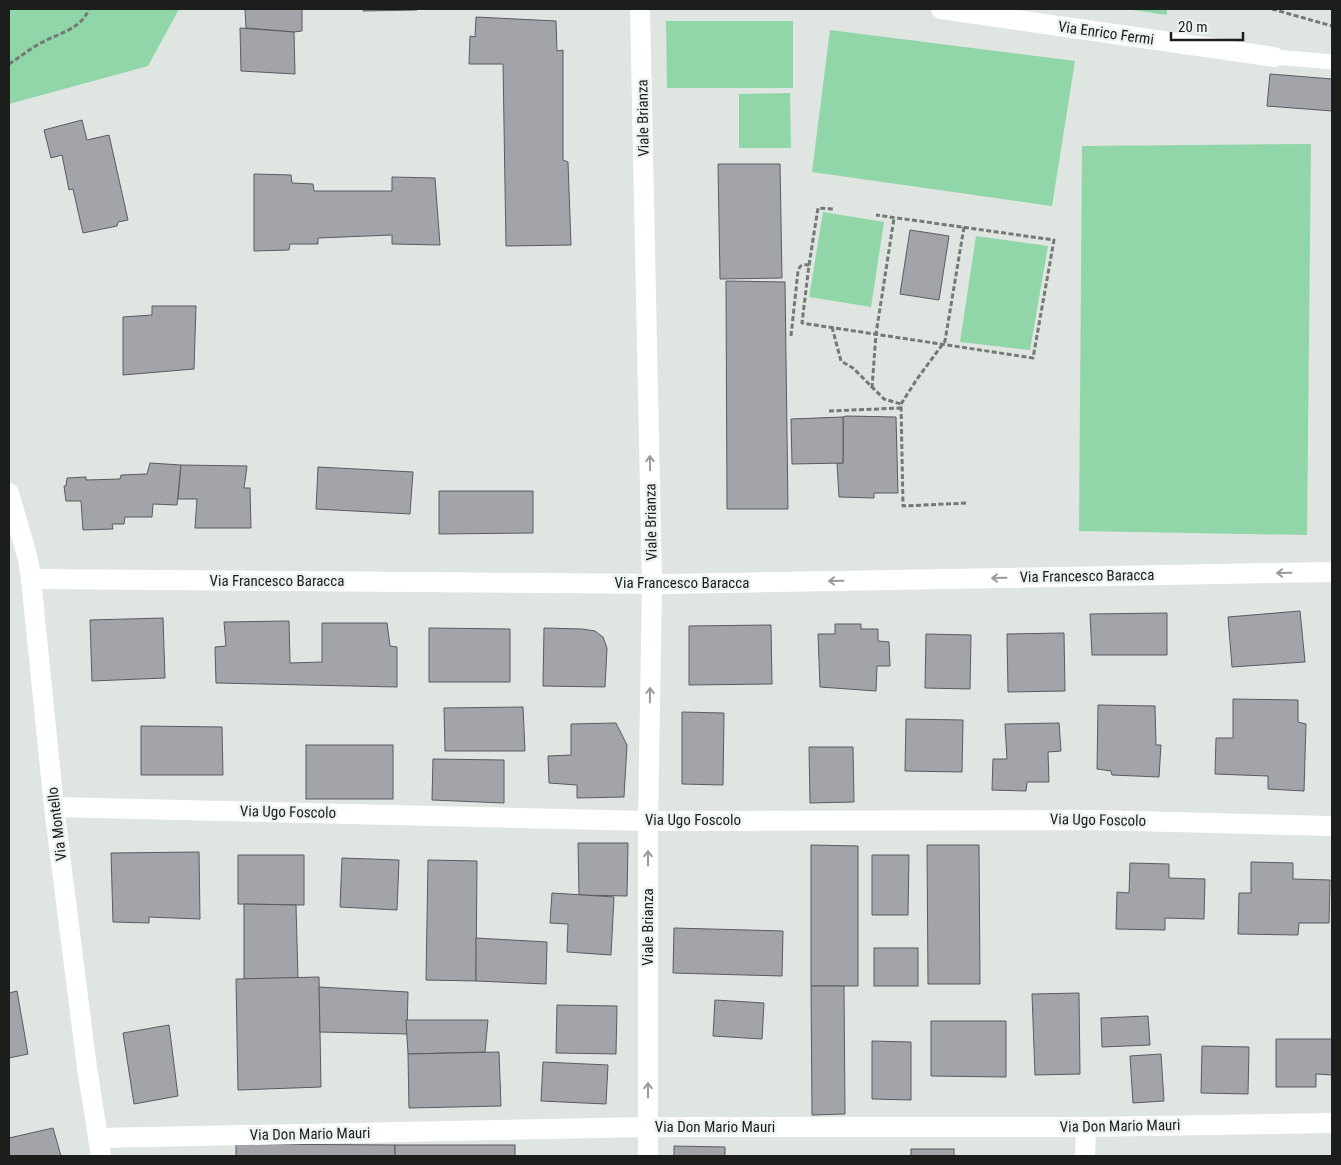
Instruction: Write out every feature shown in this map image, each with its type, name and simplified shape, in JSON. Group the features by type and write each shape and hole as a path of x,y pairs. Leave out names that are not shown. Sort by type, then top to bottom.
{"street":[{"name":"Viale Brianza","path":"640,9 652,584 648,821 648,1156"},
{"name":"Via Enrico Fermi","path":"941,9 1274,57 1332,62"},
{"name":"Via Montello","path":"9,493 28,559 31,579 54,807 87,1068 100,1147"},
{"name":"Via Francesco Baracca","path":"31,579 652,584 1332,572"},
{"name":"Via Ugo Foscolo","path":"54,807 648,821 1093,820 1332,826"},
{"name":"Via Don Mario Mauri","path":"100,1147 648,1127 1086,1127 1332,1123"},
{"path":"1085,1156 1086,1127"}],"path":[{"path":"9,64 40,43 66,32 86,18 89,9"},
{"path":"1272,9 1332,26"},
{"path":"833,209 818,208 802,323 1034,358 1054,240 876,215"},
{"path":"872,388 876,334 894,218"},
{"path":"964,227 945,341 917,379 901,404 901,408 903,506 967,503"},
{"path":"791,336 798,271 800,266 804,264 809,265"},
{"path":"832,328 841,361 853,368 884,399 901,404"},
{"path":"829,411 901,408"}],"green space":[{"path":"9,9 179,9 148,66 9,104"},
{"path":"1125,9 1167,9 1167,15"},
{"path":"666,21 793,21 793,88 667,88"},
{"path":"830,30 1075,61 1052,206 812,172"},
{"path":"790,93 791,148 739,148 739,94"},
{"path":"1311,144 1307,535 1079,531 1082,146"},
{"path":"823,212 884,222 871,307 809,297"},
{"path":"976,236 1048,246 1030,350 960,342"}],"building":[{"path":"245,9 302,9 302,31 246,28"},
{"path":"363,9 417,9 417,10 363,11"},
{"path":"476,17 556,21 557,51 563,50 563,160 568,162 571,245 506,246 503,64 469,64 470,36 475,37"},
{"path":"240,28 294,32 295,74 241,71"},
{"path":"1270,74 1332,79 1332,111 1267,106"},
{"path":"82,120 87,140 109,135 128,220 118,222 117,226 83,233 73,189 69,190 62,155 51,158 44,130"},
{"path":"718,164 780,164 782,278 720,279"},
{"path":"254,174 291,175 292,183 313,184 314,191 392,191 392,177 435,178 440,245 392,244 392,235 318,238 318,244 290,244 289,250 254,251"},
{"path":"910,230 949,236 939,300 900,294"},
{"path":"726,281 785,282 788,509 727,509"},
{"path":"152,306 196,306 194,369 123,375 123,317 152,315"},
{"path":"843,417 896,417 898,493 874,493 874,498 839,497 837,463 843,463"},
{"path":"843,417 843,463 792,464 791,419"},
{"path":"150,463 181,465 177,505 153,504 152,517 125,517 124,524 112,524 113,529 83,530 81,501 66,501 64,486 66,486 67,478 86,477 86,480 120,479 121,475 147,474"},
{"path":"181,465 247,466 244,488 250,488 251,528 195,528 197,499 178,499"},
{"path":"318,467 413,472 410,514 316,509"},
{"path":"439,491 533,491 533,533 439,534"},
{"path":"1300,611 1305,662 1232,667 1228,617"},
{"path":"1167,613 1167,655 1092,655 1090,614"},
{"path":"163,618 165,678 92,681 90,620"},
{"path":"289,621 290,663 322,662 322,623 387,623 390,646 397,647 397,687 216,683 215,647 226,646 224,622"},
{"path":"835,624 861,624 861,629 878,629 878,641 889,642 890,666 877,666 876,691 820,687 818,634 835,634"},
{"path":"771,625 772,684 689,685 689,626"},
{"path":"429,628 510,629 510,682 429,682"},
{"path":"544,628 582,629 595,631 603,637 607,648 605,687 543,686"},
{"path":"1064,633 1065,691 1008,692 1007,634"},
{"path":"926,634 971,635 970,689 925,688"},
{"path":"1233,699 1298,700 1298,722 1306,724 1304,791 1268,789 1268,776 1215,774 1216,738 1233,738"},
{"path":"1098,705 1155,706 1156,745 1161,745 1159,777 1112,775 1111,771 1097,769"},
{"path":"523,707 525,751 445,751 444,708"},
{"path":"682,712 724,713 723,785 682,784"},
{"path":"906,719 963,720 962,772 905,771"},
{"path":"616,723 627,745 624,797 577,798 577,785 549,783 548,756 571,755 571,724"},
{"path":"1059,723 1061,751 1048,752 1049,782 1027,782 1026,791 992,790 993,759 1007,759 1005,724"},
{"path":"141,726 222,727 223,775 141,775"},
{"path":"306,745 393,745 393,799 306,799"},
{"path":"809,747 853,747 854,802 810,803"},
{"path":"433,759 504,760 504,803 432,800"},
{"path":"578,843 628,843 627,896 579,895"},
{"path":"811,845 858,846 858,986 811,986"},
{"path":"927,845 979,845 980,984 928,984"},
{"path":"199,852 200,919 149,917 149,923 113,922 111,853"},
{"path":"238,855 304,855 304,905 238,904"},
{"path":"872,855 909,855 908,915 872,915"},
{"path":"342,858 399,860 397,910 340,907"},
{"path":"428,860 477,861 476,981 426,980"},
{"path":"1251,862 1293,863 1293,879 1330,880 1329,923 1299,923 1298,935 1238,934 1239,893 1251,893"},
{"path":"1130,863 1169,864 1169,878 1205,879 1204,919 1165,918 1165,930 1116,929 1117,892 1129,893"},
{"path":"552,893 614,897 611,955 567,952 568,924 550,923"},
{"path":"244,904 296,905 298,978 244,979"},
{"path":"674,928 783,931 782,976 673,973"},
{"path":"476,938 547,942 546,984 476,981"},
{"path":"874,948 918,948 918,986 874,986"},
{"path":"319,977 321,1087 238,1090 236,979"},
{"path":"811,986 844,986 845,1114 812,1115"},
{"path":"319,987 408,992 407,1034 320,1032"},
{"path":"17,991 28,1054 9,1058 9,993"},
{"path":"1079,993 1080,1074 1035,1075 1032,994"},
{"path":"715,1000 764,1003 762,1039 713,1036"},
{"path":"557,1005 617,1006 616,1054 556,1053"},
{"path":"1148,1016 1150,1045 1102,1047 1101,1018"},
{"path":"406,1020 488,1020 485,1052 408,1054"},
{"path":"931,1021 1006,1021 1006,1077 931,1076"},
{"path":"169,1025 178,1096 134,1104 123,1033"},
{"path":"1276,1039 1332,1039 1332,1075 1316,1074 1316,1087 1276,1087"},
{"path":"872,1041 911,1042 911,1100 872,1099"},
{"path":"1202,1046 1249,1047 1248,1094 1201,1093"},
{"path":"499,1052 501,1106 409,1108 408,1054"},
{"path":"1161,1054 1164,1101 1133,1103 1130,1056"},
{"path":"543,1062 608,1065 606,1104 541,1101"},
{"path":"53,1128 61,1156 9,1156 9,1138"},
{"path":"236,1144 395,1145 395,1156 236,1156"},
{"path":"395,1145 515,1145 515,1156 395,1156"},
{"path":"674,1146 725,1147 725,1156 674,1156"},
{"path":"911,1149 954,1149 954,1156 911,1156"}]}
